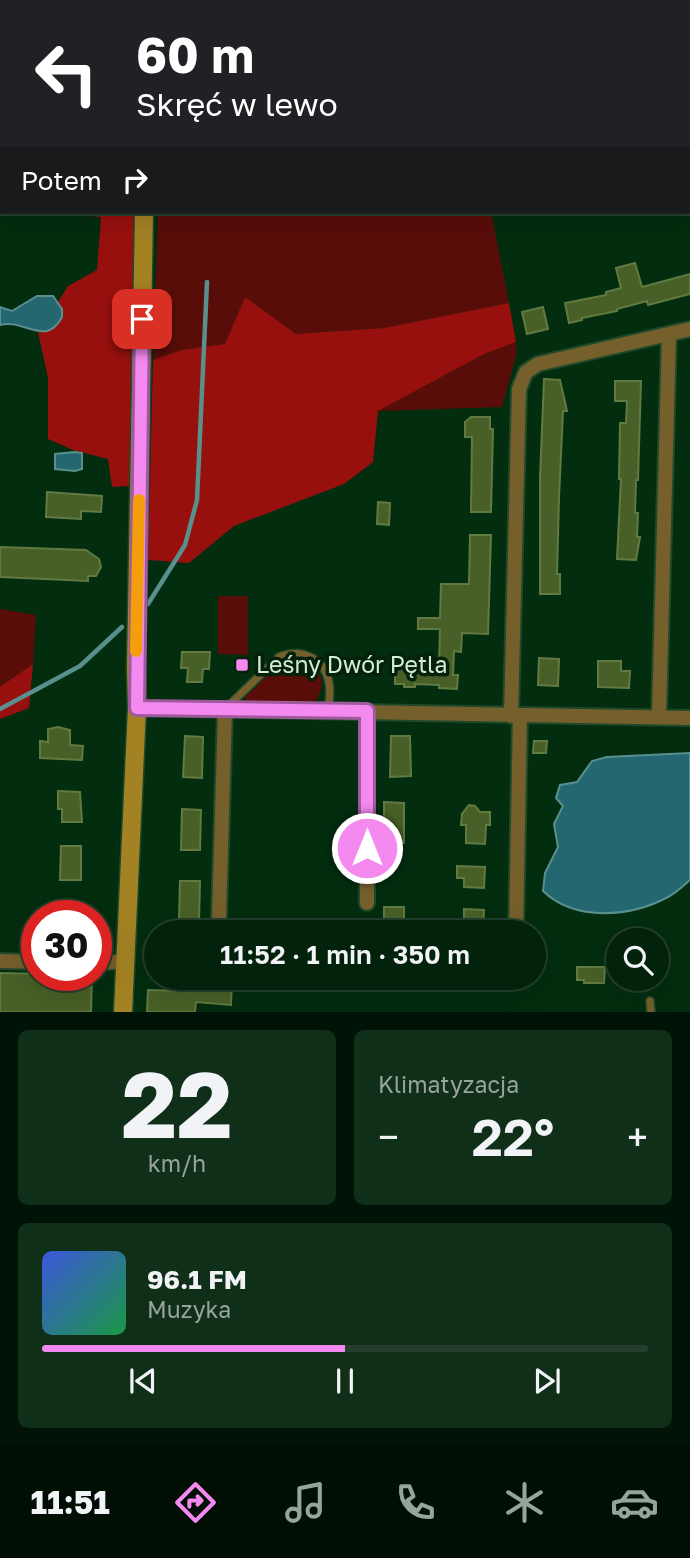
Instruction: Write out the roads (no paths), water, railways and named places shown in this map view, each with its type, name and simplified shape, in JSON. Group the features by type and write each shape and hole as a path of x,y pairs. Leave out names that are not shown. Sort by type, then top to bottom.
{"street":[{"path":"123,1012 137,708 144,214"},
{"path":"516,920 519,388 526,372 538,364 690,329"},
{"path":"659,716 669,334"},
{"path":"137,708 690,718"},
{"path":"219,918 225,709"},
{"path":"367,711 367,903"},
{"path":"112,957 125,953"},
{"path":"0,961 21,962"}],"lane":[{"path":"225,709 279,657 290,652 302,652 320,664 329,680 328,712"},
{"path":"650,1001 651,1012"}],"water":[{"path":"37,296 53,296 62,309 62,317 56,326 41,331 17,325 0,325 0,307 12,311"},
{"path":"82,453 82,469 55,469 55,454"},
{"path":"690,753 690,880 668,897 653,904 621,912 587,912 571,908 543,891 545,873 558,847 554,824 563,806 556,798 560,785 577,782 592,761 607,757"}],"waterway":[{"path":"148,604 185,545 197,500 207,282"},
{"path":"0,709 80,666 122,627"}],"place":[{"name":"Leśny Dwór Pętla","path":"242,665"}]}
